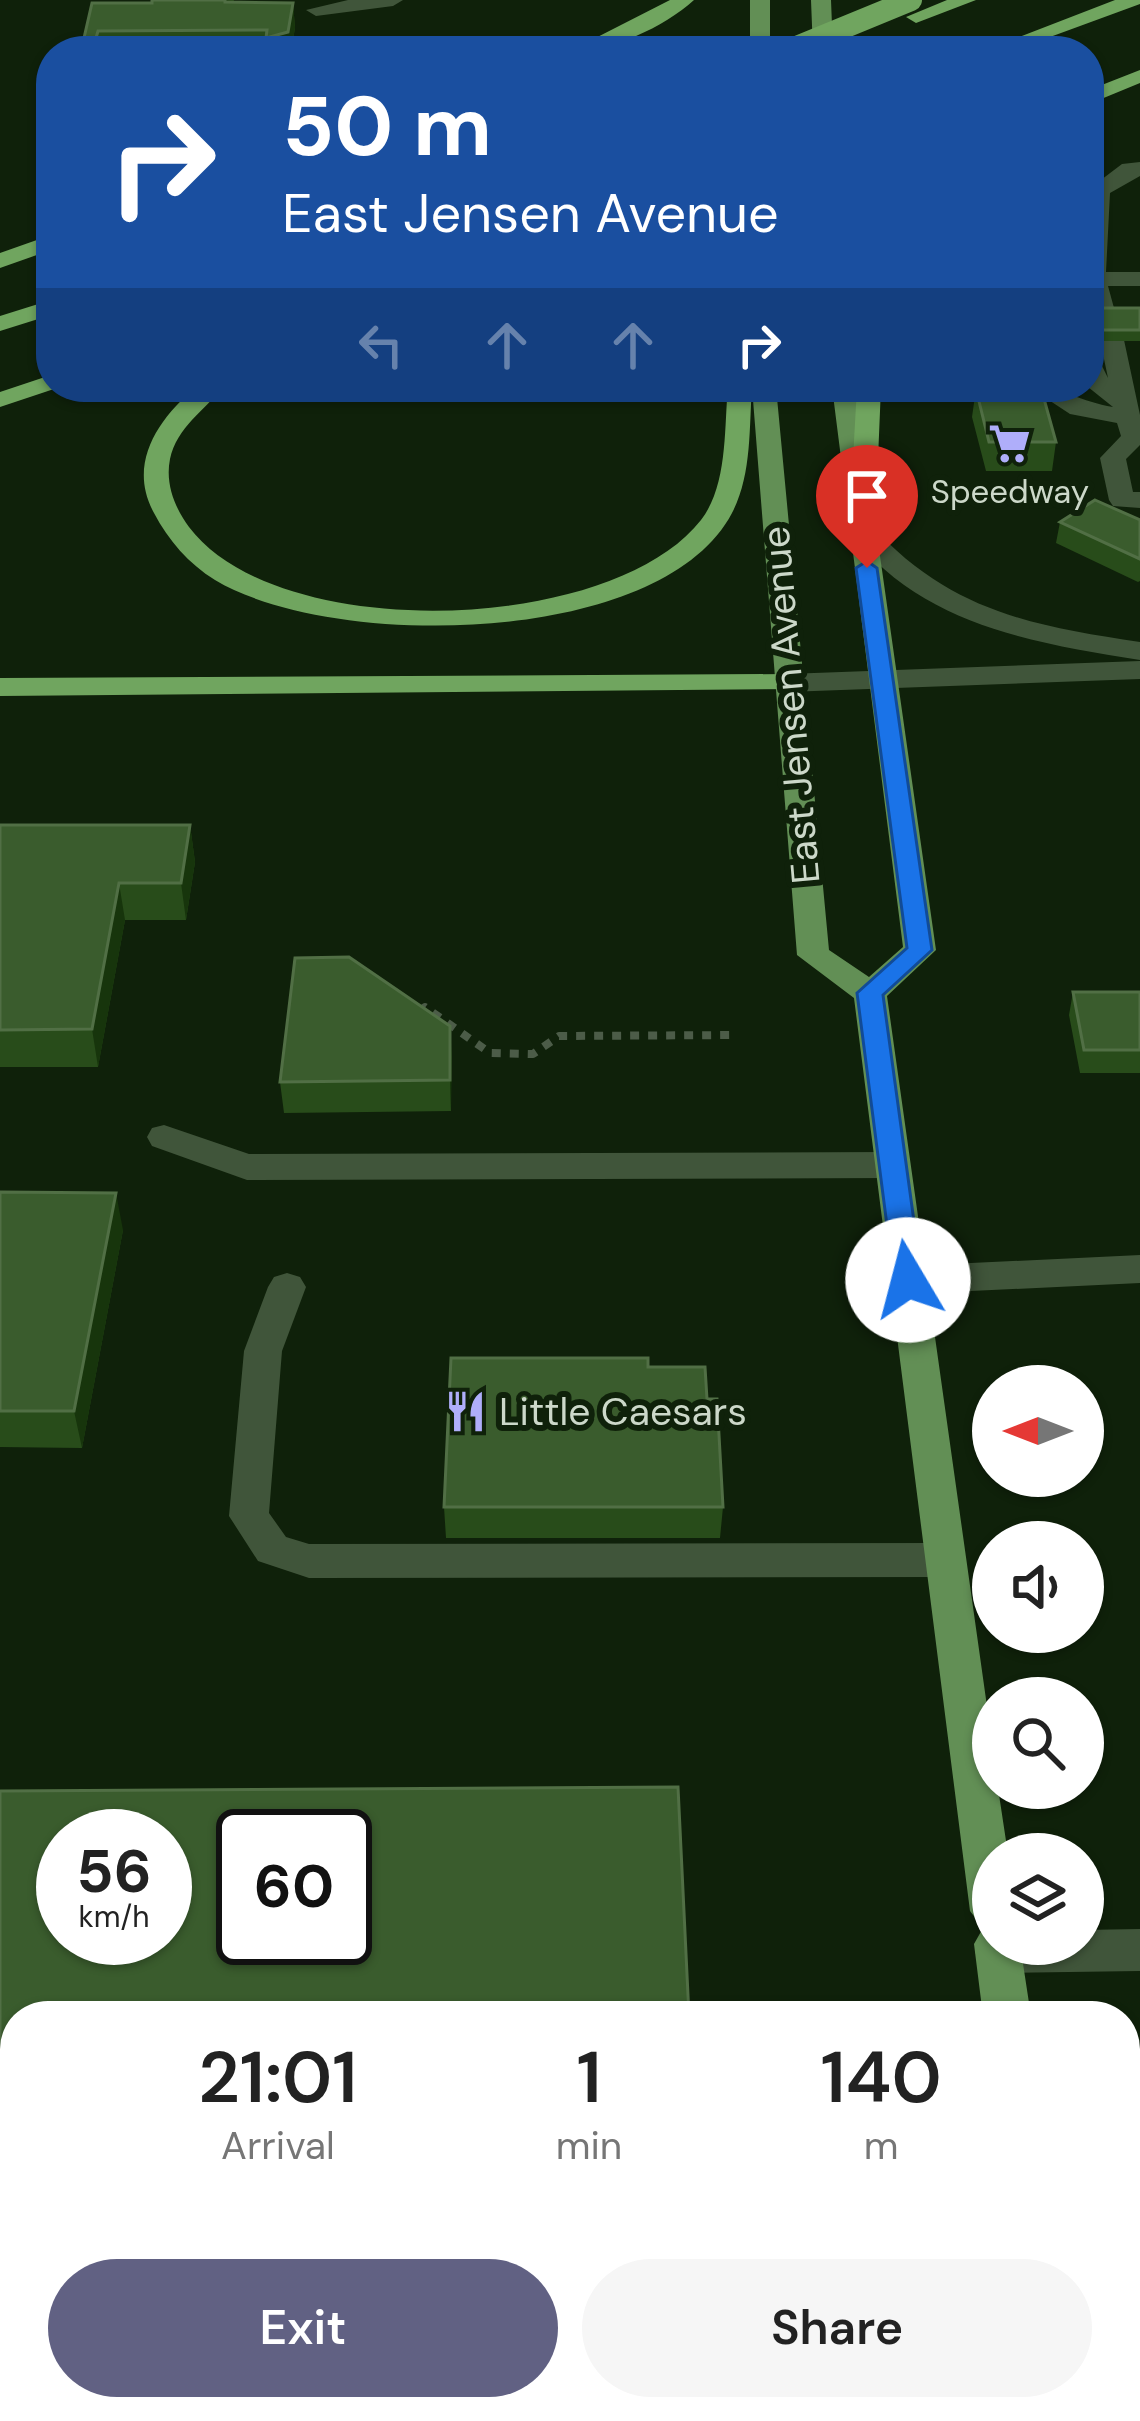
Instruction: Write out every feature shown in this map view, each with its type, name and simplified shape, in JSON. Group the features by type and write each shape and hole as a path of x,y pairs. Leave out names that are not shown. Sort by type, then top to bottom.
{"highway":[{"path":"617,36 684,0"},
{"path":"832,36 913,8 966,0"},
{"path":"1034,36 1133,0"},
{"path":"852,36 913,8"},
{"path":"1104,92 1140,76"},
{"path":"0,260 36,247"},
{"path":"0,324 36,312"},
{"path":"0,400 36,387"},
{"path":"192,402 157,448 156,494 182,540 233,578 303,604 385,618 477,617 559,604 623,585 658,568 708,530 724,505 738,402"},
{"path":"862,531 868,402"},
{"path":"0,687 787,683"}],"main road":[{"path":"760,0 760,36"},
{"path":"820,36 821,0"},
{"name":"East Jensen Avenue","path":"765,402 813,955 870,993"},
{"path":"846,402 920,950 870,993 982,1833"},
{"path":"1000,1965 1005,2001"}],"street":[{"path":"316,10 393,0"},
{"path":"1104,187 1130,169 1140,169"},
{"path":"1104,279 1135,279 1140,310"},
{"path":"1104,317 1132,416 1113,458 1131,496"},
{"path":"1104,390 1132,416"},
{"path":"1067,402 1079,409 1132,416"},
{"path":"1104,402 1132,416"},
{"path":"862,531 904,578 965,610 1062,638 1140,651"},
{"path":"787,683 1140,670"},
{"path":"164,1137 247,1167 892,1165"},
{"path":"908,1280 1140,1269"},
{"path":"287,1287 263,1351 249,1516 272,1549 309,1561 946,1560"},
{"path":"1104,1946 1140,1949"}],"path":[{"path":"413,1014 425,1007 490,1053 533,1054 559,1036 734,1035"}],"building":[{"path":"92,3 293,3 288,32 273,36 266,36 267,30 98,31 97,36 84,36"},
{"path":"1104,308 1140,308 1140,330 1104,330"},
{"path":"979,402 1045,402 1056,442 989,442"},
{"path":"1095,500 1140,520 1140,559 1060,522"},
{"path":"0,825 190,825 181,883 119,883 92,1029 0,1030"},
{"path":"349,957 450,1026 450,1080 280,1082 295,958"},
{"path":"1073,992 1140,992 1140,1050 1084,1050"},
{"path":"0,1192 116,1193 74,1411 0,1411"},
{"path":"451,1358 648,1358 648,1367 705,1367 707,1399 717,1399 723,1507 444,1507"},
{"path":"678,1787 688,2001 0,2001 0,1791"}],"place":[{"name":"Speedway","path":"1010,443"},
{"name":"Little Caesars","path":"465,1411"}],"route":[{"path":"867,568 920,950 870,993 908,1280"}]}
